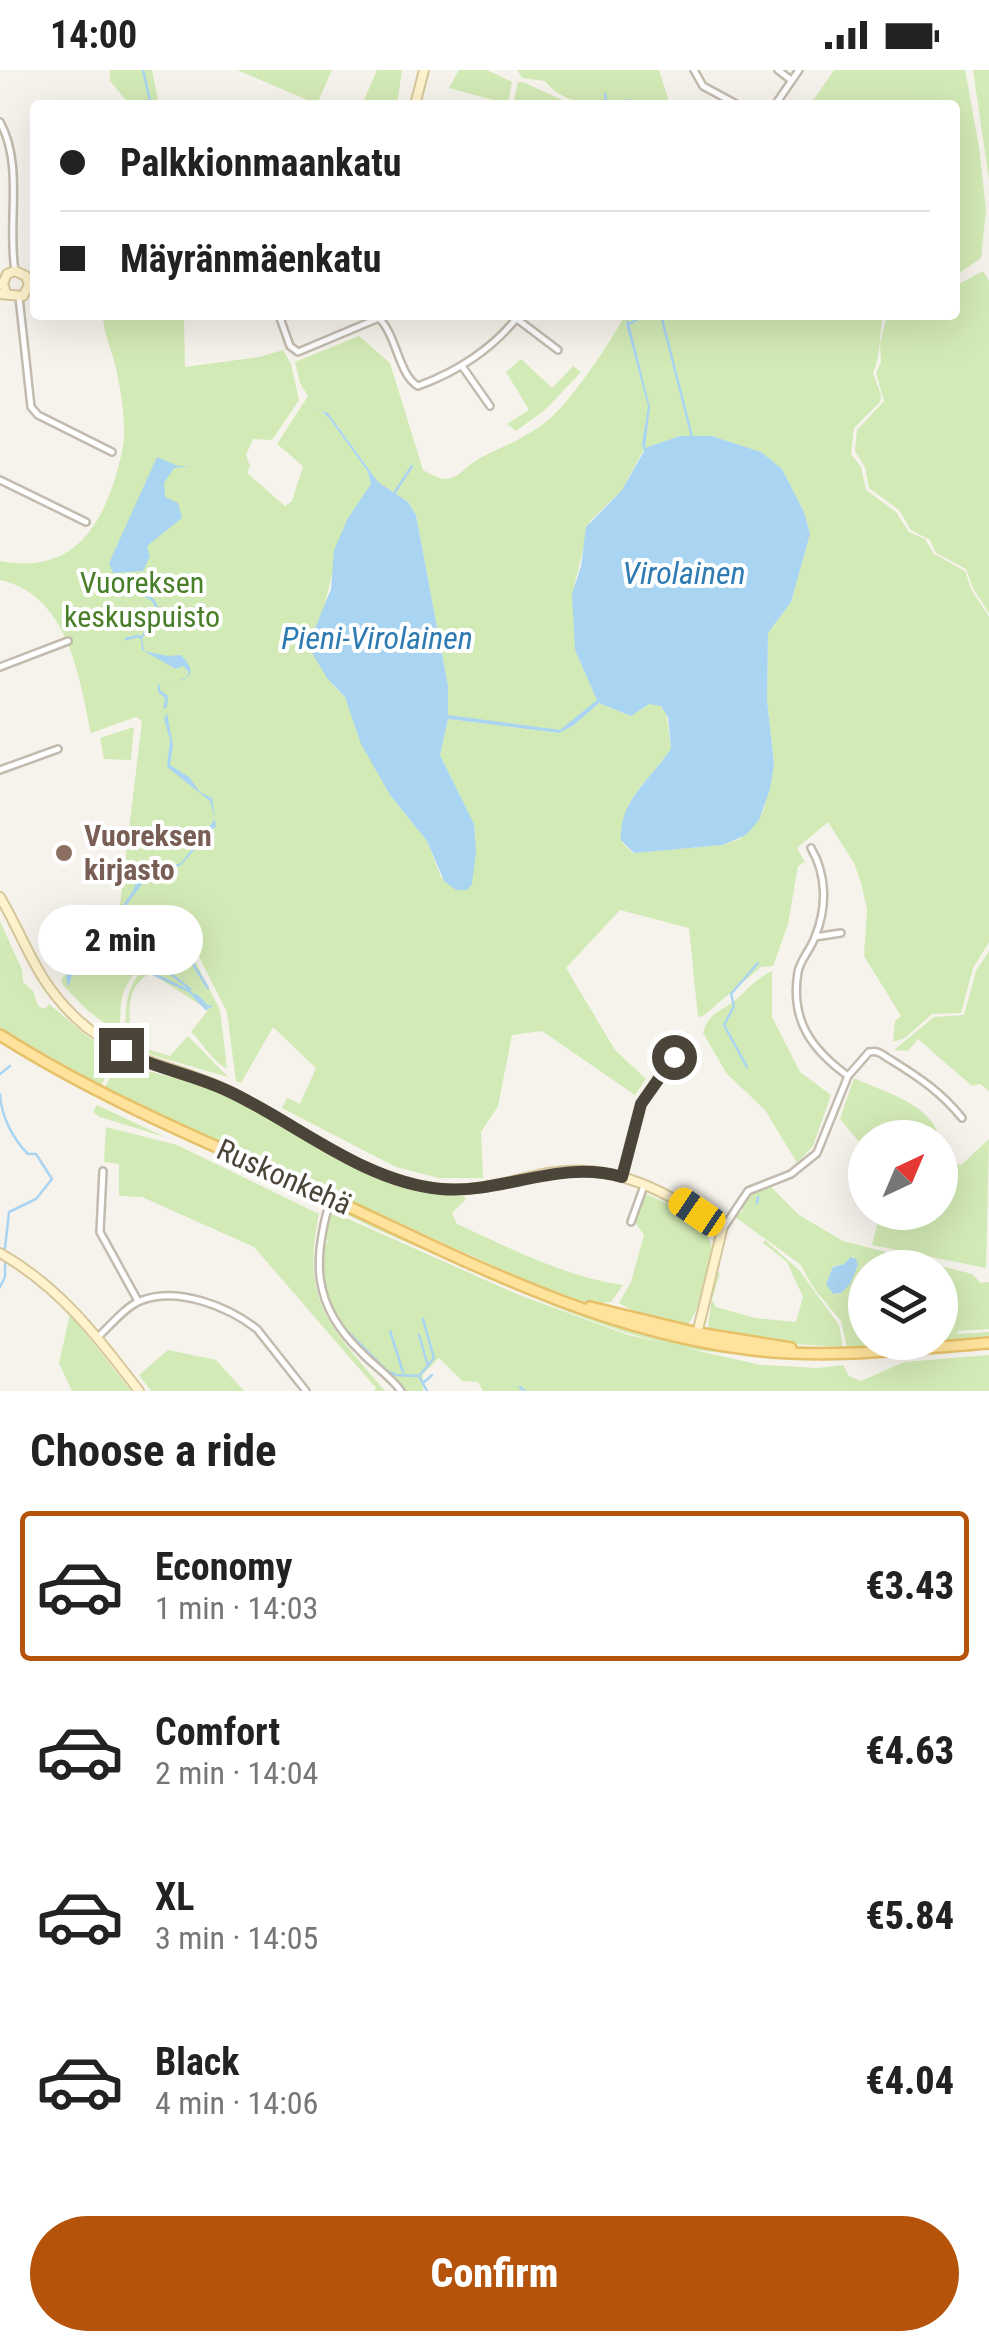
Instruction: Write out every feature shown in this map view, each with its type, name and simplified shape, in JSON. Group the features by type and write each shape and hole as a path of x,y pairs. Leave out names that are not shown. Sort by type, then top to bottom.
{"main road":[{"name":"Ruskonkehä","path":"0,1035 89,1088 574,1304 697,1336 813,1352 989,1343"}],"street":[{"path":"416,100 424,70"},
{"path":"694,70 705,87 729,100"},
{"path":"778,70 791,80"},
{"path":"779,100 799,70"},
{"path":"0,122 12,156 11,241 16,271"},
{"path":"16,271 2,279 3,294 19,297"},
{"path":"16,271 30,282"},
{"path":"19,297 30,287"},
{"path":"19,297 30,404 38,415 112,452"},
{"path":"281,320 290,346 298,352 371,320"},
{"path":"381,320 412,384 423,384 462,366 494,343 515,320"},
{"path":"522,320 558,350"},
{"path":"462,366 490,406"},
{"path":"0,480 86,522"},
{"path":"0,667 68,641"},
{"path":"0,770 58,748"},
{"path":"811,848 824,893 815,938 798,969 797,1010 819,1054 848,1076"},
{"path":"0,897 40,976 92,1032 141,1062 228,1090 375,1170 408,1183 456,1190 566,1170 622,1177 676,1198 722,1230"},
{"path":"815,938 841,934"},
{"path":"697,1336 722,1230 748,1191 791,1174 816,1153 848,1076 862,1057 876,1050 918,1074 962,1118"},
{"path":"622,1177 641,1104 674,1057"},
{"path":"103,1171 100,1232 138,1301"},
{"path":"631,1222 645,1183"},
{"path":"331,1198 319,1258 326,1308 352,1343 401,1391"},
{"path":"0,1253 45,1283 98,1336 140,1391"},
{"path":"98,1336 138,1301 181,1294 258,1329 306,1391"}],"green space":[{"path":"110,70 152,70 158,100 126,100 110,81"},
{"path":"237,70 332,70 319,100 308,100"},
{"path":"377,70 402,70 398,100 364,100"},
{"path":"459,70 487,70 512,82 509,100 493,100 449,88"},
{"path":"517,70 659,70 668,100 573,100 545,81 522,78"},
{"path":"834,70 965,70 986,210 981,258 960,273 960,100 813,100"},
{"path":"973,70 989,70 989,180"},
{"path":"518,82 523,82 562,100 514,100"},
{"path":"983,271 989,281 989,613 966,569 936,553 930,540 911,530 899,510 869,488 865,467 855,451 857,430 884,401 876,373 886,320 960,320 960,283"},
{"name":"Vuoreksen keskuspuisto","path":"104,320 184,320 185,367 283,350 291,364 299,400 272,440 253,439 246,455 250,466 247,473 285,506 292,501 303,466 277,444 308,396 295,362 359,336 390,363 423,470 443,479 456,476 475,461 546,422 589,372 622,320 882,320 873,373 880,402 854,428 851,454 861,467 866,490 896,512 909,532 925,539 934,554 965,571 971,589 989,617 989,942 973,968 961,1013 932,1014 905,1038 893,1042 895,1021 901,1016 864,956 867,909 861,883 854,863 828,822 797,848 805,862 798,866 788,924 773,966 761,967 703,1016 698,1017 689,928 620,910 566,968 615,1050 646,1079 635,1095 542,1031 512,1035 498,1106 481,1132 483,1178 439,1178 396,1167 282,1108 287,1098 300,1104 316,1068 273,1027 241,1083 236,1081 227,1012 197,953 191,931 184,944 157,957 133,976 122,999 119,1034 87,1010 61,980 120,905 142,721 136,717 91,733 75,663 56,620 23,589 0,580 0,561 24,563 62,555 89,532 109,496 122,452 124,421","holes":["302,406 328,413 378,482 408,502 416,515 448,686 448,715 496,725 448,719 440,755 475,829 472,884 456,890 441,877 427,841 390,795 345,697 331,683 322,616 343,529 371,484 368,472 330,419 323,412","680,436 712,436 761,452 782,469 804,512 810,534 791,602 768,633 767,700 774,764 763,812 740,839 723,845 633,853 622,842 623,825 638,790 671,748 666,712 658,704 649,704 631,716 599,703 574,725 557,733 539,731 559,731 580,718 597,700 575,650 574,587 590,521 622,490 644,449"]},
{"path":"521,359 552,388 573,366 581,372 546,409 516,431 507,424 529,410 506,372"},
{"path":"134,727 131,760 104,759 100,738"},
{"path":"0,921 22,970 23,982 33,991 38,1006 45,1009 49,1004 114,1058 101,1086 0,1028"},
{"path":"189,949 220,1010 227,1068 191,1032 208,1010 151,973 133,993 131,1038 147,1049 170,1056 188,1036 228,1077 152,1055 127,1040 126,1006 135,980 155,960"},
{"path":"989,951 989,1091 980,1084 972,1086 918,1039 908,1051 894,1050 934,1017 964,1015 976,971"},
{"path":"772,971 772,1017 800,1072 831,1095 813,1146 797,1163 765,1110 727,1074 703,1033 712,1016"},
{"path":"120,1060 136,1068 210,1087 391,1183 463,1196 466,1199 452,1213 457,1224 559,1269 623,1285 611,1302 589,1304 525,1280 112,1093 105,1087"},
{"path":"854,1078 916,1107 930,1120 848,1120 848,1129 840,1119"},
{"path":"97,1105 165,1137 100,1117 93,1112"},
{"path":"106,1127 177,1145 319,1214 314,1245 317,1292 335,1330 385,1391 374,1391 376,1388 254,1247 142,1197 119,1196 119,1164 104,1162"},
{"path":"989,1139 986,1268 958,1262 958,1250 897,1250 872,1245 876,1230 958,1230 958,1165"},
{"path":"770,1186 799,1215 843,1241 878,1250 848,1250 848,1260 834,1266 827,1281 833,1294 839,1294 848,1281 848,1348 841,1321 815,1290 800,1264 735,1217 743,1212 742,1202 751,1193"},
{"path":"645,1194 693,1220 711,1245 707,1274 686,1326 642,1316 619,1303 631,1282 644,1235 634,1221"},
{"path":"346,1209 373,1225 586,1315 741,1354 669,1344 596,1322 338,1210"},
{"path":"335,1213 519,1295 628,1335 761,1365 843,1365 849,1376 861,1381 904,1362 989,1355 989,1391 483,1391 478,1382 462,1381 439,1358 423,1374 423,1391 404,1391 334,1313 323,1273 329,1217"},
{"path":"765,1240 799,1270 839,1325 843,1347 775,1343 711,1331 708,1327 715,1272 720,1273 712,1300 716,1307 755,1318 796,1322 803,1297 787,1262 763,1243"},
{"path":"958,1270 972,1274 981,1283 989,1282 989,1329 958,1331"},
{"path":"70,1314 131,1391 72,1391 59,1363"},
{"path":"989,1332 989,1338 958,1341 958,1334"},
{"path":"168,1350 216,1360 244,1391 151,1391 139,1375"}],"water":[{"name":"Virolainen","path":"628,320 650,407 645,448 680,436 712,436 761,452 782,469 804,512 810,534 791,602 768,633 767,700 774,764 770,789 759,820 746,835 723,845 634,853 621,840 625,813 671,748 668,717 661,706 649,704 631,716 599,703 559,733 448,719 440,755 474,824 476,852 472,884 467,890 456,890 444,881 427,841 390,795 361,744 345,697 327,678 311,651 312,636 331,589 334,550 348,518 371,484 368,472 330,419 323,412 302,406 328,413 378,482 408,502 416,515 448,686 448,715 560,730 597,700 575,650 572,594 581,566 586,527 622,490 644,451 648,406 626,324"},
{"path":"157,457 178,466 191,466 174,468 164,483 165,497 178,503 182,518 147,546 150,556 143,571 113,573 109,563"},
{"path":"135,579 139,591 154,599 160,610 142,638 144,651 181,655 191,670 186,678 189,672 183,666 176,669 142,650 141,637 157,610 151,600 122,587"},
{"path":"166,683 160,685 168,696 167,707 163,709 165,698 158,692 158,685"},
{"path":"167,713 173,746 170,765 212,798 215,819 210,801 167,767 170,740 164,719"},
{"path":"215,819 216,826 181,865 143,883 94,953 72,976 68,987 66,976 91,950 133,891 138,876 181,863"},
{"path":"848,1260 848,1286 833,1294 826,1284 833,1267"}],"waterway":[{"path":"143,70 150,100"},
{"path":"605,94 606,100"},
{"path":"629,324 636,320"},
{"path":"662,320 692,437"},
{"path":"395,492 412,466"},
{"path":"126,639 141,638"},
{"path":"91,953 137,969"},
{"path":"208,988 191,961 159,962 147,971 189,991 206,1009 211,1006"},
{"path":"167,962 171,974 190,989"},
{"path":"747,1067 724,1025 734,1006 731,994 758,963"},
{"path":"196,995 208,1007"},
{"path":"0,1074 10,1066"},
{"path":"0,1094 13,1134 28,1154 36,1154 52,1179 36,1199 9,1212 5,1248"},
{"path":"757,1203 758,1197"},
{"path":"0,1287 5,1264"},
{"path":"423,1319 434,1358 419,1376 427,1391"},
{"path":"342,1326 386,1370 396,1375 419,1376"},
{"path":"390,1331 403,1372"},
{"path":"419,1335 428,1366"},
{"path":"423,1383 432,1375"},
{"path":"520,1387 524,1391"}],"place":[{"name":"Vuoreksen kirjasto","path":"64,853"}],"route":[{"path":"121,1050 141,1062 228,1090 392,1178 456,1190 566,1170 622,1177 641,1104 674,1057"}],"water label":[{"name":"Pieni-Virolainen","path":"377,638"}]}
